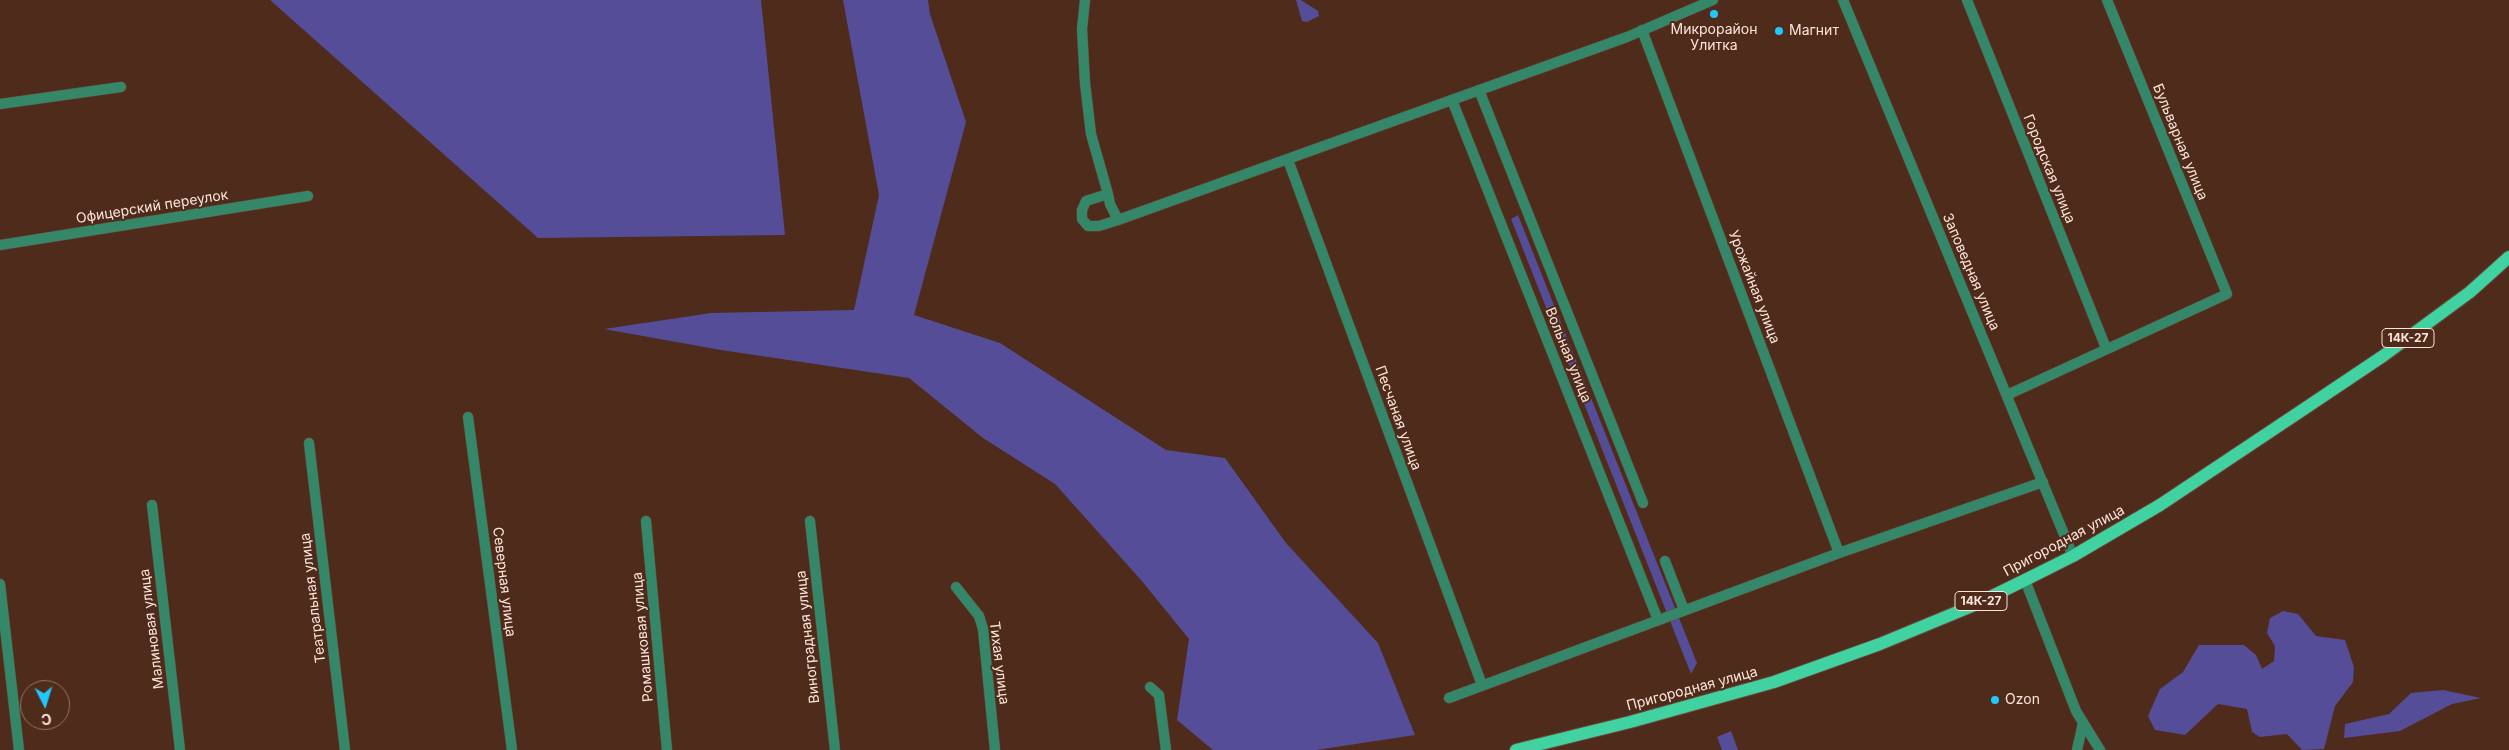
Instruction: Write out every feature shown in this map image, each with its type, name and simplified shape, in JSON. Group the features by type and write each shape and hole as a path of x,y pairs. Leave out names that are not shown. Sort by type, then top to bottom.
{"main road":[{"name":"Пригородная улица","path":"1516,750 1774,682 1880,644 1972,606 2025,580 2073,556 2160,505 2383,356 2470,292 2509,257"}],"street":[{"path":"1085,0 1082,29 1085,83 1092,134 1108,194 1118,220"},
{"path":"1108,194 1086,201 1082,210 1082,219 1088,226 1099,226 1118,220 1288,160 1642,30 1713,0"},
{"name":"Заповедная улица","path":"1842,0 2073,556"},
{"name":"Городская улица","path":"1967,0 2106,348"},
{"name":"Бульварная улица","path":"2106,348 2227,294 2107,0"},
{"name":"Урожайная улица","path":"1642,30 1839,552"},
{"path":"0,104 121,87"},
{"name":"Вольная улица","path":"1479,90 1643,502"},
{"name":"Вольная улица","path":"1452,100 1658,620"},
{"name":"Песчаная улица","path":"1288,160 1482,685"},
{"name":"Офицерский переулок","path":"0,245 308,196"},
{"path":"2007,395 2106,348"},
{"name":"Северная улица","path":"468,417 512,750"},
{"name":"Театральная улица","path":"309,442 345,750"},
{"path":"1449,698 1839,552 2043,482"},
{"name":"Малиновая улица","path":"152,505 180,750"},
{"name":"Ромашковая улица","path":"646,521 667,750"},
{"name":"Виноградная улица","path":"810,521 835,750"},
{"path":"1665,561 1684,610"},
{"path":"2025,580 2083,723 2100,750"},
{"path":"0,584 20,750"},
{"name":"Тихая улица","path":"956,587 979,616 983,629 996,750"},
{"path":"1150,687 1159,696 1166,750"},
{"path":"2077,750 2083,723"}],"shaded area":[{"path":"270,0 761,0 785,235 538,238"},
{"path":"843,0 928,0 930,14 966,122 914,315 1000,343 1166,450 1225,458 1286,543 1378,643 1415,735 1316,750 1213,750 1177,720 1189,639 1141,580 1055,484 983,438 909,378 721,350 604,329 711,313 854,310 879,195"},
{"path":"1296,0 1301,0 1318,11 1319,16 1307,22 1302,21"},
{"path":"1518,215 1697,663 1691,674 1511,219"},
{"path":"2283,611 2298,614 2316,636 2345,640 2354,667 2353,682 2335,706 2324,749 2302,750 2287,734 2260,737 2252,732 2247,709 2218,704 2185,735 2155,730 2148,716 2160,689 2183,672 2199,645 2244,645 2256,655 2262,669 2274,661 2275,646 2267,633 2270,618"},
{"path":"2443,690 2481,698 2452,704 2400,731 2344,738 2345,724 2389,714 2411,693"},
{"path":"1731,731 1738,750 1722,750 1717,737"}],"place":[{"name":"Микрорайон Улитка","path":"1714,14"},
{"name":"Магнит","path":"1779,31"},
{"name":"Ozon","path":"1995,700"}]}
